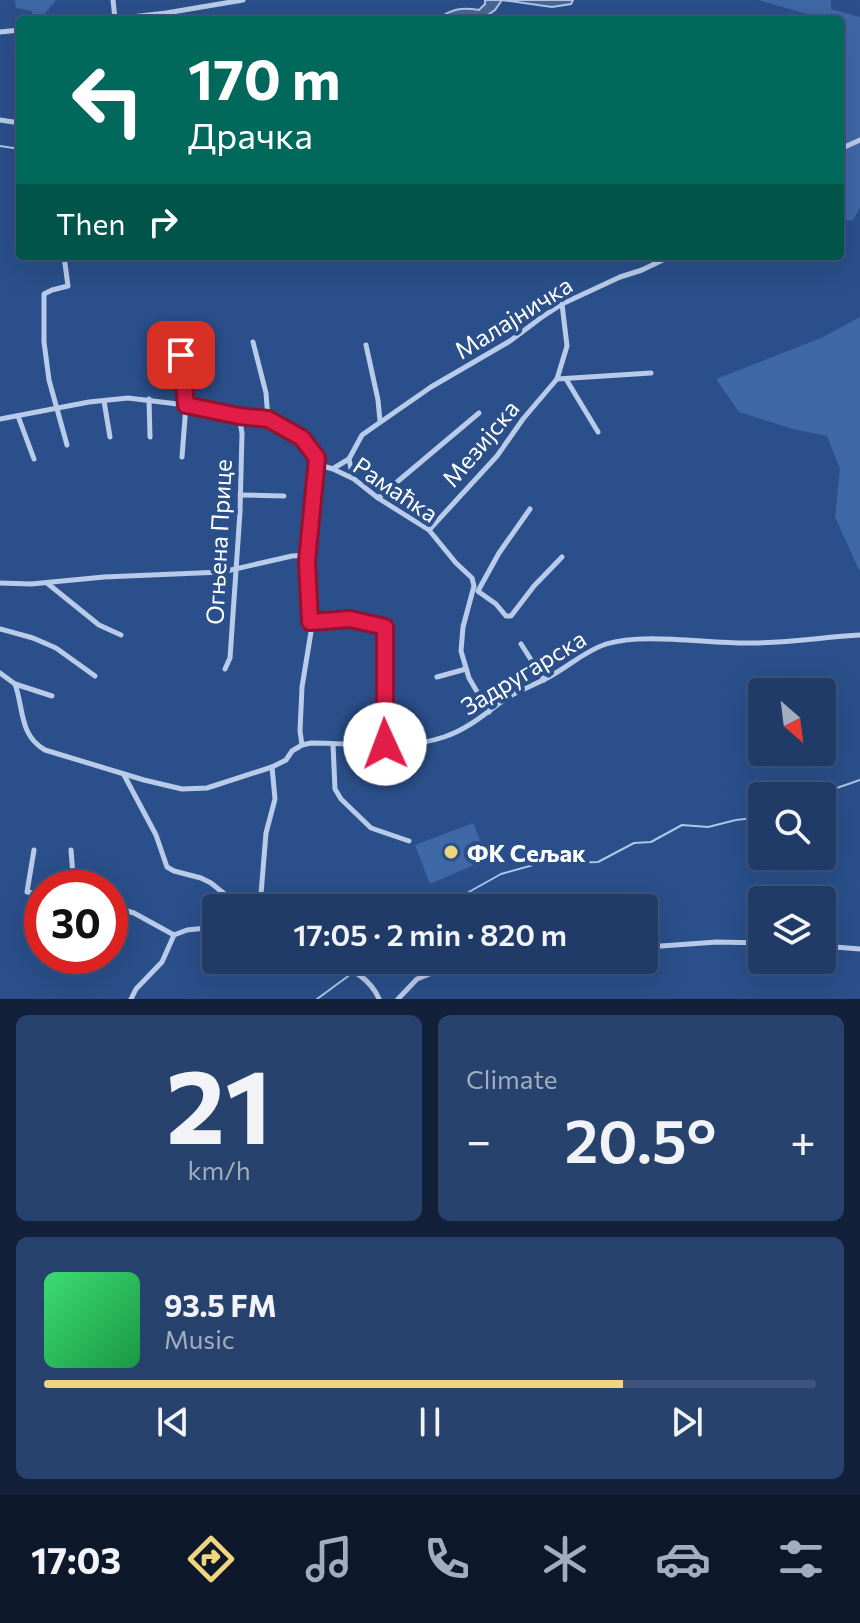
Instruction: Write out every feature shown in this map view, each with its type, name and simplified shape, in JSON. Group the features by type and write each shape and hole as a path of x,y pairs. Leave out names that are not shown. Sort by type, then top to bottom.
{"street":[{"path":"135,16 243,0"},
{"path":"65,260 68,286 44,294 44,342 49,380 67,445"},
{"name":"Малајничка","path":"349,459 362,435 431,387 510,341 562,304 663,260"},
{"name":"Мезијска","path":"429,530 497,456 557,379 567,346 562,304"},
{"path":"177,332 186,405 182,457"},
{"path":"0,419 128,398 268,419 266,393 253,342"},
{"path":"366,345 380,422"},
{"path":"557,379 651,373"},
{"path":"566,379 598,432"},
{"path":"149,399 150,437"},
{"path":"104,401 110,437"},
{"path":"378,498 479,413"},
{"path":"18,416 34,459"},
{"name":"Огњена Прице","path":"225,669 230,658 240,495 242,433 239,416"},
{"name":"Рамаћка","path":"268,419 302,438 323,466 354,479 429,530 472,578 479,592"},
{"path":"15,684 25,728 37,745 144,780 182,789 207,788 286,760 292,751 302,745 302,687 311,632 308,555 317,458"},
{"path":"333,469 349,459 354,479"},
{"path":"240,495 284,496"},
{"path":"530,509 499,553 479,592 506,616 511,616 562,557"},
{"path":"0,583 31,584 104,577 222,572 308,555"},
{"path":"46,583 99,625 121,635"},
{"path":"474,586 463,627 461,651 466,669 489,712"},
{"path":"310,622 350,619 385,627 385,744"},
{"path":"0,629 56,648 95,676"},
{"name":"Задругарска","path":"302,745 424,743 446,736 469,726 524,688 544,680 588,651 624,640 753,643 860,635"},
{"path":"521,644 544,680"},
{"path":"437,677 466,669"},
{"path":"0,673 15,684 52,696"},
{"path":"482,700 499,704"},
{"path":"333,743 335,789 341,799 371,828 409,841"},
{"path":"261,894 266,833 275,799 272,767"},
{"path":"123,774 156,835 167,867 201,878 224,894"},
{"path":"133,791 144,780"},
{"path":"31,870 34,850"},
{"path":"71,850 73,870"},
{"path":"128,911 174,935"},
{"path":"131,999 136,989 162,962 174,935 202,928"},
{"path":"658,946 748,943"},
{"path":"836,947 860,949"},
{"path":"357,974 377,993 379,999"},
{"path":"398,999 417,979 430,974"}],"shaded area":[{"path":"15,0 56,0 43,16 32,16 32,11 16,8"},
{"path":"485,0 502,0 486,16 442,16 456,10 479,10"},
{"path":"502,0 573,0 571,4 552,7"},
{"path":"758,0 831,0 831,9 860,17 860,208 853,220 844,221 844,16 807,14"},
{"path":"860,317 859,570 835,517 840,469 827,436 739,412 716,379 821,338"},
{"name":"ФК Сељак","path":"473,823 488,859 430,884 415,845"}],"waterway":[{"path":"0,146 16,148"},
{"path":"836,788 860,780"},
{"path":"465,894 501,874 537,864 598,862 634,843 651,842 682,825 708,827 748,819"},
{"path":"317,999 351,974"}],"place":[{"name":"ФК Сељак","path":"451,852"}],"route":[{"path":"181,355 186,405 268,419 302,438 317,458 307,561 310,622 350,619 385,627 385,744"}]}
